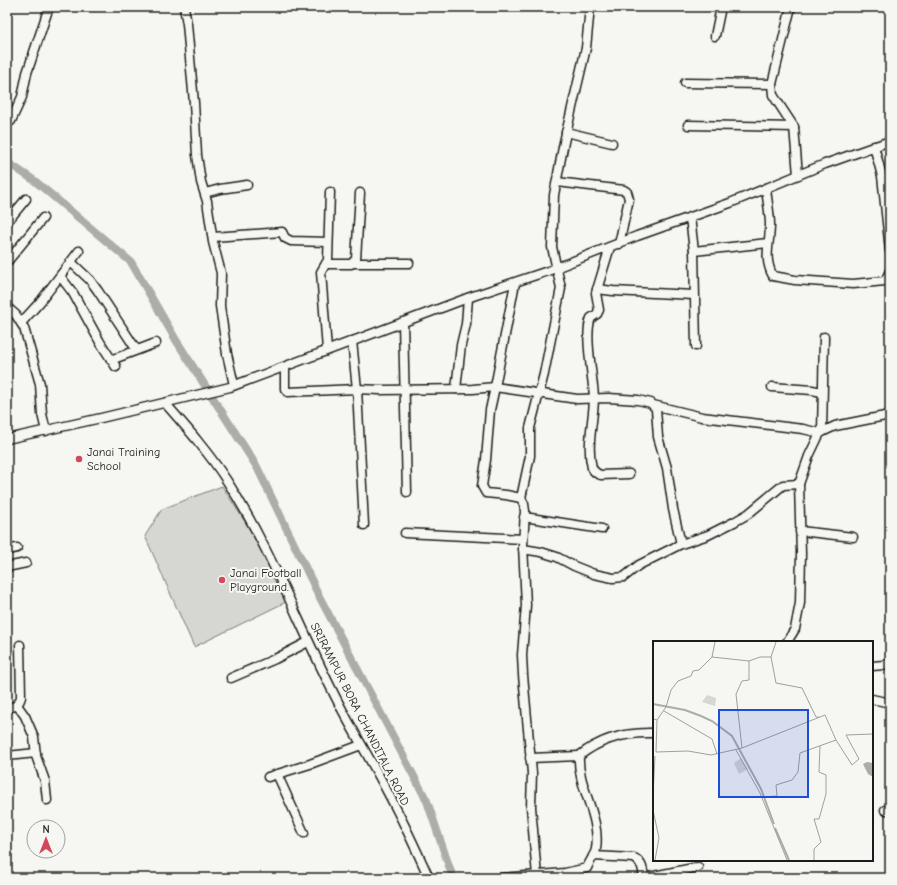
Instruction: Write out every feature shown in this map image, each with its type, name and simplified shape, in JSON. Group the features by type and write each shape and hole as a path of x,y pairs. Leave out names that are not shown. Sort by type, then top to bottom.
{"street":[{"path":"11,121 22,97 27,72 49,7"},
{"path":"184,7 187,24 189,62 194,103 197,155 207,201 212,237 221,273 220,306 222,327 234,385"},
{"path":"537,876 531,807 532,773 522,675 526,605 523,549 524,504 521,498 530,456 530,428 544,374 561,288 552,247 554,195 566,132 586,48 590,7"},
{"path":"715,36 721,7"},
{"path":"791,7 772,84 773,95 794,128 798,175"},
{"path":"685,83 772,84"},
{"path":"688,125 794,128"},
{"path":"566,132 612,143"},
{"path":"7,439 165,403 234,385 468,298 556,268 890,141"},
{"path":"874,146 882,176 890,251"},
{"path":"557,182 624,190 627,192 629,199 619,244"},
{"path":"205,193 247,185"},
{"path":"766,188 770,225 768,267 773,276 795,280 853,284 885,281 890,271"},
{"path":"327,350 321,272 328,260 330,192"},
{"path":"353,263 356,259 357,250 360,193"},
{"path":"7,222 26,199"},
{"path":"690,217 694,251 696,346"},
{"path":"7,262 43,218"},
{"path":"212,237 282,232 284,237 291,241 328,242"},
{"path":"694,251 768,243"},
{"path":"610,247 596,293 599,310 597,314 591,318 588,334 594,399 590,436 591,459 594,471 601,475 629,474"},
{"path":"21,323 40,302 79,251"},
{"path":"71,262 90,280 136,349"},
{"path":"326,264 409,263"},
{"path":"60,276 73,292 116,368"},
{"path":"515,282 490,410 486,460 482,486 486,493 506,494 521,498"},
{"path":"597,289 694,295"},
{"path":"456,389 461,345 466,324 468,298"},
{"path":"7,307 16,315 24,328 40,384 42,414 46,431"},
{"path":"403,322 407,492"},
{"path":"788,641 795,629 800,603 801,553 799,484 809,456 821,433 824,338"},
{"path":"352,341 357,389 364,525"},
{"path":"111,360 136,349 156,343"},
{"path":"285,367 285,389 288,392 357,389 405,390 495,387 577,399 638,400 702,417 803,429 821,433 835,426 890,415"},
{"path":"772,387 822,392"},
{"name":"SRIRAMPUR BORA CHANDITALA ROAD","path":"165,403 207,451 237,497 271,560 308,642 340,706 388,792 429,878"},
{"path":"653,405 656,409 658,437 667,468 681,544"},
{"path":"523,549 542,552 557,557 594,574 613,578 624,577 640,566 681,544 708,535 748,514 783,485 799,484"},
{"path":"524,517 602,529"},
{"path":"800,531 853,537"},
{"path":"405,533 523,539"},
{"path":"7,550 17,548"},
{"path":"7,567 26,563"},
{"path":"231,678 275,659 308,642"},
{"path":"7,708 20,703 20,645"},
{"path":"873,666 884,665 890,662"},
{"path":"873,699 890,703"},
{"path":"17,705 30,724 34,737 36,753 45,781 47,800"},
{"path":"530,758 579,756 586,750 622,734 653,733"},
{"path":"268,777 310,764 361,745"},
{"path":"7,756 36,753"},
{"path":"501,878 565,873 586,868 596,850 596,828 578,767 579,756"},
{"path":"277,774 304,833"},
{"path":"593,856 634,858 639,860 642,865 644,878 698,867"}],"shaded area":[{"name":"Janai Football Playground.","path":"222,486 269,559 290,600 194,647 145,536 162,509"}],"waterway":[{"path":"7,162 35,181 131,262 176,340 257,467 319,596 427,801 453,878"}],"place":[{"name":"Janai Training School","path":"79,459"},
{"name":"Janai Football Playground.","path":"222,580"}]}
